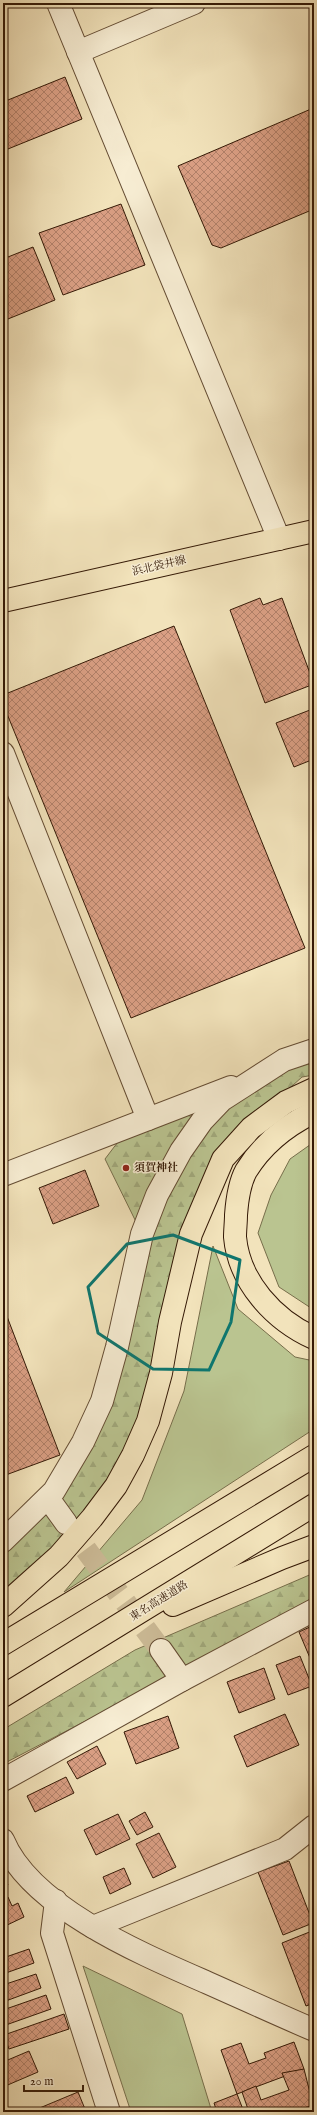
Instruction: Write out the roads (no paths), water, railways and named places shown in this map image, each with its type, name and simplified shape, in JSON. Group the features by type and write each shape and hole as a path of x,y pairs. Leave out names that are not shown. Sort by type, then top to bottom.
{"main road":[{"name":"浜北袋井線","path":"3,601 314,531"},
{"path":"3,1606 59,1556 92,1518 116,1486 133,1455 148,1421 157,1387 191,1234 223,1159 251,1128 286,1102 314,1089"},
{"path":"314,1112 297,1120 266,1145 245,1172 237,1200 235,1237 243,1265 257,1293 278,1315 314,1338"},
{"path":"3,1644 314,1456"},
{"name":"東名高速道路","path":"3,1696 314,1506"},
{"path":"91,1642 248,1573 314,1546"}],"street":[{"path":"58,3 278,539"},
{"path":"78,52 194,3"},
{"path":"3,752 148,1119"},
{"path":"3,1541 54,1491 83,1442 102,1401 117,1347 142,1234 157,1195 180,1151 202,1121 222,1100 284,1060 314,1050"},
{"path":"3,1176 148,1119 249,1082"},
{"path":"48,1498 66,1523"},
{"path":"3,1780 182,1680 314,1610"},
{"path":"161,1650 182,1680"},
{"path":"92,1927 284,1849 314,1826"},
{"path":"3,1840 10,1856 36,1884 71,1914 92,1927 174,1968 314,2030"},
{"path":"56,1901 52,1933 109,2112"}],"tunnel":[{"path":"66,1523 161,1650"}],"place":[{"name":"須賀神社","path":"126,1168"}]}
